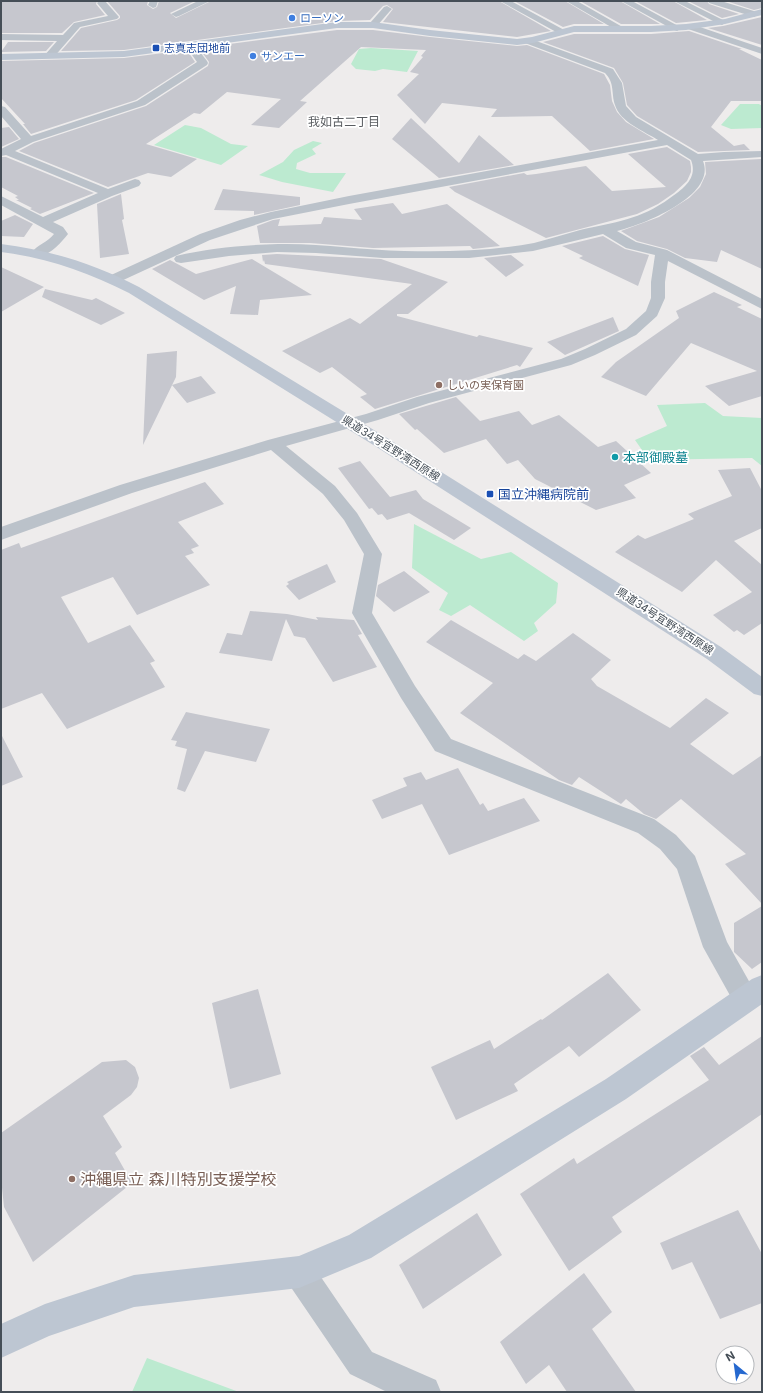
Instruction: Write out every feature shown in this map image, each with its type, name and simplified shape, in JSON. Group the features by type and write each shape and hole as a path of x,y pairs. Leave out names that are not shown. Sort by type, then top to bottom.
{"street":[{"path":"176,14 206,1"},
{"path":"504,1 561,31"},
{"path":"570,1 621,29"},
{"path":"625,1 677,28"},
{"path":"678,1 722,22"},
{"path":"712,1 758,13"},
{"path":"49,56 65,38 74,21 114,17 102,4"},
{"path":"374,25 387,9"},
{"path":"1,57 118,54 323,27 374,25 517,42 528,41 561,31 581,28 621,29 691,27 722,22 758,13"},
{"path":"691,27 762,51"},
{"path":"1,37 65,38"},
{"path":"181,259 228,251 298,248 402,254 477,253 511,250 554,242 578,235 627,225 675,201 695,183 700,176 699,163 696,158 632,118 625,112 620,104 618,83 615,76 609,71 528,41"},
{"path":"3,152 29,140 141,103 203,63 190,45"},
{"path":"1,110 29,140"},
{"path":"114,279 205,237 245,223 293,210 670,141"},
{"path":"3,152 108,193"},
{"path":"696,158 724,155 762,154"},
{"path":"43,222 108,193 135,183"},
{"path":"1,200 58,230 61,234 54,243 38,253"},
{"path":"606,230 631,245 662,253 762,305"},
{"path":"205,237 228,251"},
{"name":"県道34号宜野湾西原線","path":"1,248 38,253 73,262 114,279 350,423 605,583 714,653 762,688"},
{"path":"1,534 126,489 423,400 566,362 631,332 652,312 658,298 662,253"},
{"path":"1,1341 45,1321 134,1291 299,1272 360,1247 468,1182 616,1089 754,994 716,947 687,864 668,842 646,826 443,745 408,692 362,613 373,554 351,517 329,490 274,444"},
{"path":"299,1272 360,1363 424,1392"}],"green space":[{"path":"371,48 418,51 407,72 383,69 375,71 356,69 351,64 359,49"},
{"path":"740,104 759,104 762,106 762,128 731,129 721,125"},
{"path":"185,125 201,128 231,144 248,146 221,165 154,145"},
{"path":"313,141 322,143 312,149 316,154 297,163 296,169 310,173 346,173 333,192 282,182 259,175 283,162 294,150"},
{"path":"705,403 723,416 762,418 762,466 752,458 649,460 635,440 667,426 657,405"},
{"path":"414,524 481,559 511,552 558,583 556,603 534,623 538,631 524,641 470,605 451,616 439,610 448,593 412,568"},
{"path":"147,1358 239,1392 132,1392"}],"building":[{"path":"1,1 97,1 96,4 105,15 74,22 62,33 1,33"},
{"path":"107,1 148,1 147,5 153,9 157,7 159,1 195,1 170,13 176,18 211,1 499,1 551,31 517,37 383,22 393,9 387,5 383,6 370,20 337,21 124,50 61,51 81,28 120,18 120,16"},
{"path":"514,1 565,1 604,24 574,24 563,27"},
{"path":"580,1 620,1 660,24 621,24"},
{"path":"635,1 673,1 707,20 676,23"},
{"path":"688,1 707,1 709,4 739,14 722,18"},
{"path":"726,1 762,1 762,8 754,10"},
{"path":"762,17 762,45 708,28 723,26"},
{"path":"337,30 373,30 517,46 527,45 604,74 610,85 612,101 617,112 626,122 654,139 590,151 552,116 491,117 497,109 442,103 425,124 397,95 419,74 410,72 423,57 421,56 426,50 361,47 300,101 307,102 279,128 251,125 281,99 227,92 200,114 194,113 146,144 197,159 171,177 148,173 108,187 19,151 34,143 146,106 208,66 209,62 199,48"},
{"path":"689,31 742,49 739,49 762,60 762,101 731,101 711,127 734,146 744,144 750,150 698,152 637,116 627,105 623,83 614,68 543,42 574,34 651,34"},
{"path":"8,42 54,42 46,51 1,52"},
{"path":"187,50 195,62 136,100 31,134 23,124 25,124 1,98 1,61 124,58"},
{"path":"411,118 459,163 479,135 514,165 439,178 392,139"},
{"path":"9,127 19,139 1,147 1,128"},
{"path":"667,147 690,161 691,167 691,172 687,181 674,193 658,204 637,214 546,238 455,192 449,187 524,173 527,175 536,174 586,166 612,191 666,187 628,154"},
{"path":"1,157 6,157 94,193 40,214 16,200 19,200 15,197 18,196 1,187"},
{"path":"761,159 762,269 721,250 717,262 685,258 667,249 637,241 621,231 659,217 689,198 700,187 706,174 705,162"},
{"path":"223,189 300,197 300,205 254,215 254,211 214,210"},
{"path":"121,194 124,219 122,220 129,254 100,258 97,204"},
{"path":"393,203 402,214 447,204 500,246 473,249 470,246 373,248 310,243 260,243 257,226 273,220 280,219 278,226 321,224 324,217 362,220 354,209"},
{"path":"15,215 33,224 24,237 1,236 1,221"},
{"path":"603,236 625,249 649,255 638,286 579,258 583,256 562,246"},
{"path":"277,254 381,259 448,282 408,314 397,314 397,316 477,337 479,335 533,348 520,367 517,365 375,409 360,397 367,394 332,367 320,373 282,351 350,318 360,324 412,284 265,264 264,260 263,262 262,255"},
{"path":"511,255 524,265 506,277 484,258"},
{"path":"252,259 312,295 260,300 258,315 230,314 236,286 204,300 152,269 170,260 196,274"},
{"path":"1,267 44,287 1,312"},
{"path":"45,289 92,300 96,298 125,313 101,325 42,297"},
{"path":"714,292 742,305 737,307 762,319 762,396 729,406 705,386 757,371 691,343 646,396 601,377 616,362 679,318 676,311"},
{"path":"613,317 619,331 565,355 547,342"},
{"path":"177,351 176,377 143,445 147,354"},
{"path":"201,376 216,393 187,403 172,385"},
{"path":"456,397 480,421 519,411 532,425 559,415 598,447 616,441 651,473 624,485 636,498 596,510 535,479 518,460 507,464 486,439 444,453 417,429 415,430 399,414"},
{"path":"360,461 390,497 416,490 423,499 471,528 454,540 409,513 387,520 382,514 378,515 372,508 369,509 338,468"},
{"path":"750,468 762,491 762,528 734,541 762,565 762,623 744,635 737,630 734,632 713,615 752,592 716,560 682,592 615,552 638,535 645,539 694,519 688,514 732,496 718,470"},
{"path":"205,482 224,504 178,522 199,546 191,549 194,553 185,556 210,585 137,615 113,577 61,597 88,643 130,625 155,661 150,663 165,687 67,729 42,693 1,709 1,550 19,543 21,548"},
{"path":"327,564 336,582 299,600 286,586 289,584 287,582"},
{"path":"404,571 430,592 394,612 376,596 378,585"},
{"path":"250,611 287,614 318,620 316,617 354,620 362,634 358,635 377,667 333,682 305,638 294,636 286,619 272,661 219,653 227,633 242,635"},
{"path":"451,620 518,659 524,654 536,661 573,633 611,660 591,679 597,686 670,728 706,698 729,713 690,744 733,775 762,755 762,904 725,864 746,854 681,799 656,819 644,814 626,799 621,804 579,777 572,785 559,780 460,713 493,683 426,642"},
{"path":"186,712 270,729 256,762 205,751 185,792 177,789 187,749 175,746 177,741 171,740"},
{"path":"1,734 23,777 1,786"},
{"path":"458,768 480,805 483,803 488,811 524,798 540,821 449,855 422,804 382,819 372,800 407,786 403,778 421,772 426,780"},
{"path":"762,906 762,962 752,969 734,952 734,923"},
{"path":"608,973 641,1010 579,1057 569,1046 514,1084 518,1091 456,1120 431,1067 490,1040 494,1049 541,1019 542,1020"},
{"path":"258,989 281,1074 230,1089 212,1003"},
{"path":"762,1036 762,1114 612,1217 622,1232 569,1271 520,1194 574,1158 577,1164 709,1080 690,1056 704,1047 719,1065"},
{"path":"126,1060 135,1067 139,1078 137,1087 131,1095 103,1116 122,1147 115,1153 132,1183 33,1262 4,1207 1,1178 1,1133 102,1062"},
{"path":"738,1210 762,1254 762,1303 720,1319 692,1262 672,1270 660,1243"},
{"path":"477,1213 502,1255 423,1309 399,1265"},
{"path":"584,1273 612,1312 592,1329 636,1392 567,1392 549,1365 526,1384 500,1342"}],"place":[{"name":"ローソン","path":"292,18"},
{"name":"志真志団地前","path":"156,48"},
{"name":"サンエー","path":"253,56"},
{"name":"しいの実保育園","path":"439,385"},
{"name":"本部御殿墓","path":"615,457"},
{"name":"国立沖縄病院前","path":"490,494"},
{"name":"沖縄県立 森川特別支援学校","path":"72,1179"}],"district":[{"name":"我如古二丁目","path":"344,121"}]}
